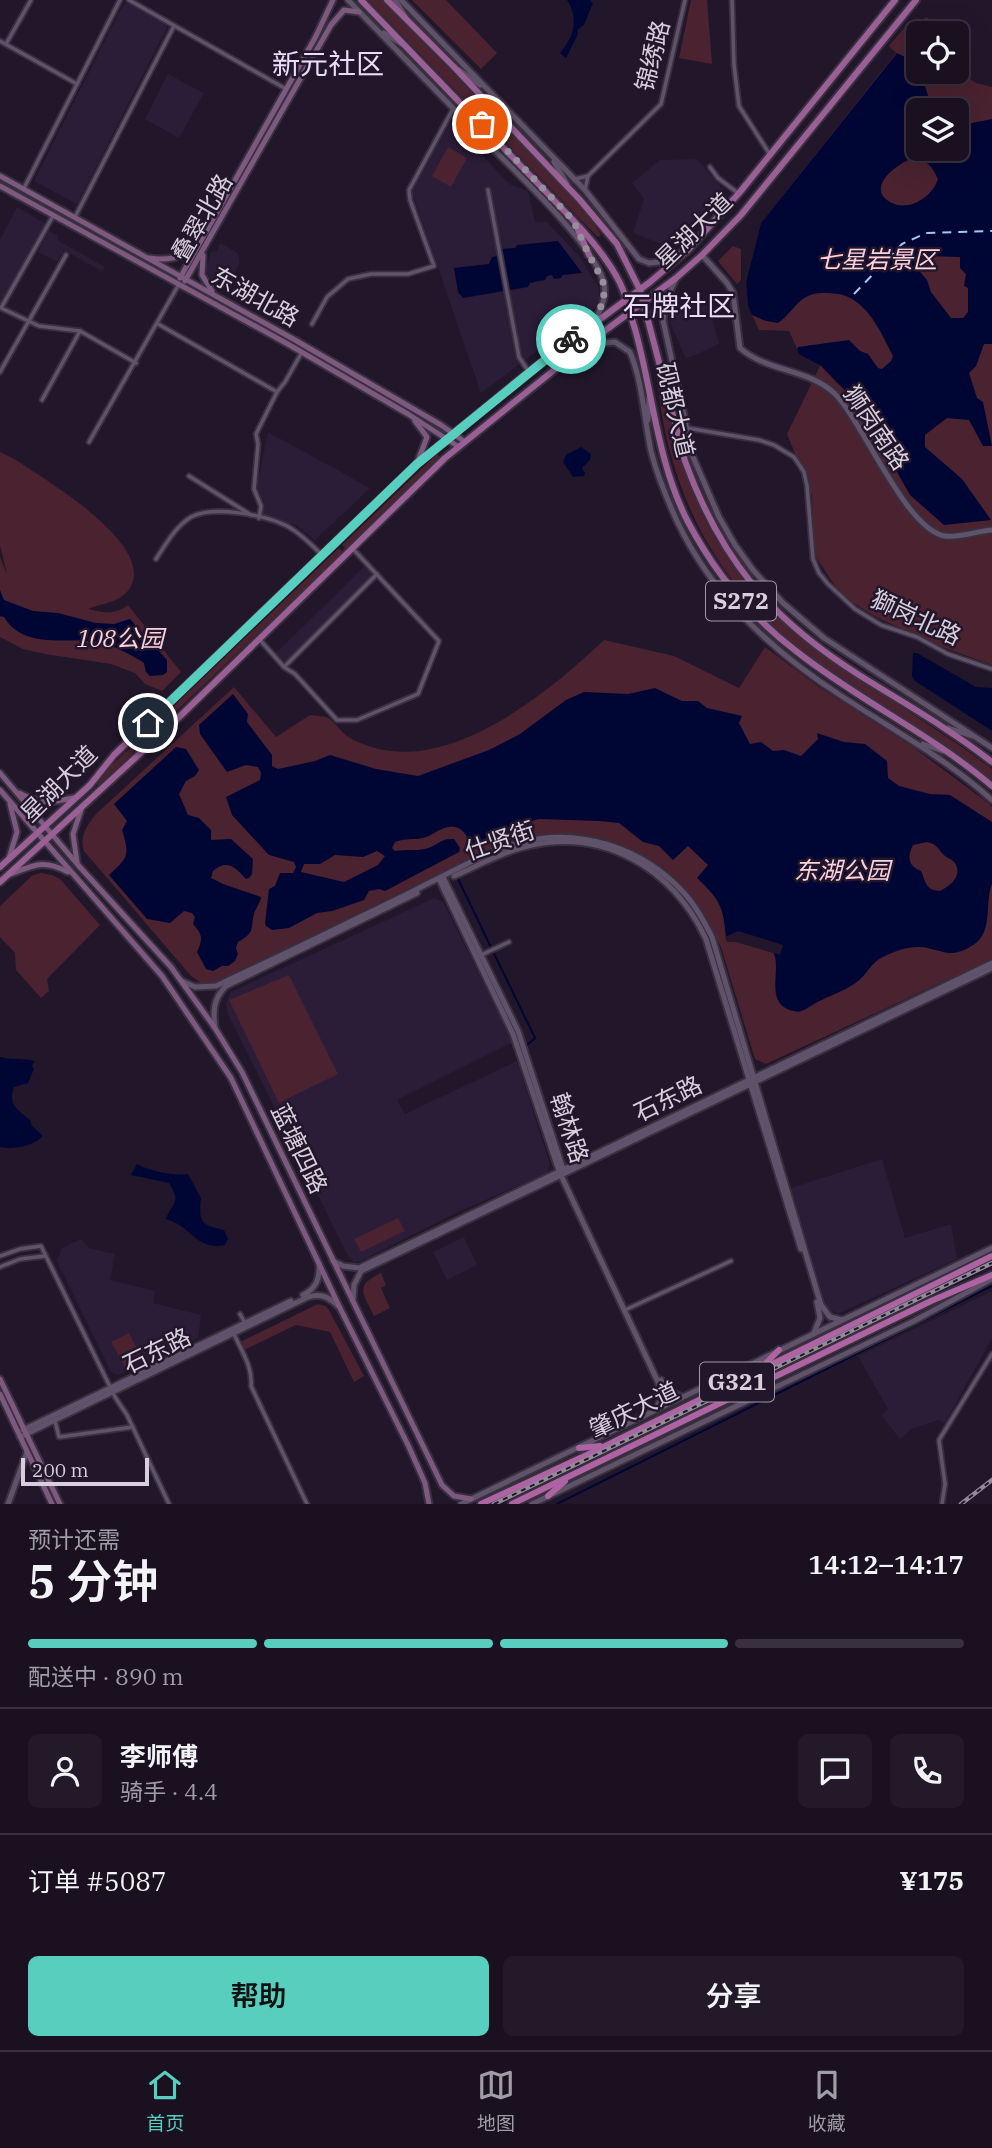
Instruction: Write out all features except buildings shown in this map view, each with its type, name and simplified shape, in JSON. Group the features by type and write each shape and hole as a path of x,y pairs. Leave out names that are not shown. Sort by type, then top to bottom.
{"highway":[{"name":"肇庆大道","path":"481,1504 606,1446 992,1256"},
{"name":"肇庆大道","path":"512,1504 931,1301 992,1277"},
{"path":"758,1371 779,1350"},
{"path":"579,1448 606,1446"},
{"path":"548,1496 574,1474"}],"main road":[{"name":"叠翠北路","path":"184,278 198,245 325,18 332,0"},
{"name":"砚都大道","path":"362,0 555,200 594,243 614,272 626,299 648,375 660,440 677,496 705,552 738,597 764,624 808,661 951,754 992,786"},
{"name":"砚都大道","path":"387,0 453,66 607,231 640,290 682,452 694,487 725,548 747,579 773,608 833,657 943,726 992,762"},
{"path":"884,13 888,0"},
{"name":"星湖大道","path":"0,867 90,785 114,755 417,464 529,372 640,290 689,249 738,194 895,0"},
{"name":"星湖大道","path":"2,879 81,810 260,640 444,458 700,257 741,215 916,0"},
{"path":"331,25 344,10 359,12"},
{"path":"325,18 331,19 331,25"},
{"name":"叠翠北路","path":"179,284 205,249 331,25"},
{"path":"843,64 855,74"},
{"name":"东湖北路","path":"0,176 215,295 462,445"},
{"name":"东湖北路","path":"0,186 453,433 462,445"},
{"path":"573,220 589,255"},
{"path":"594,243 607,231"},
{"path":"146,258 172,259 198,245 205,249 201,263 202,275 215,295"},
{"path":"689,249 690,256 700,257"},
{"path":"198,295 202,288"},
{"path":"569,341 576,343 579,350"},
{"path":"648,375 662,368"},
{"path":"410,411 427,437 417,464"},
{"name":"蓝塘四路","path":"0,772 78,865 182,981 215,1028 242,1072 445,1489 459,1498 471,1499"},
{"path":"90,785 98,793"},
{"name":"蓝塘四路","path":"0,790 162,976 231,1077 318,1263 409,1447 428,1491 429,1504"},
{"path":"16,791 40,802 50,803 77,797"},
{"path":"9,801 17,832 9,858"},
{"path":"78,865 73,834 81,810"},
{"path":"2,879 39,863 51,864 71,873"},
{"path":"138,950 136,943 140,938 148,941"},
{"path":"231,1077 242,1072"},
{"path":"292,1205 304,1199"},
{"path":"0,1379 27,1452 52,1504"},
{"path":"0,1394 60,1504"},
{"path":"409,1447 415,1450 422,1443"}],"street":[{"path":"6,44 31,0"},
{"path":"23,189 120,0"},
{"path":"129,0 286,89"},
{"path":"348,0 526,182 589,255 604,288 604,299 595,321"},
{"path":"395,0 411,25"},
{"path":"401,0 575,179 639,259 649,263 660,262 689,249"},
{"name":"锦绣路","path":"589,176 661,104 685,0"},
{"path":"732,0 739,106 770,154"},
{"path":"75,218 173,26"},
{"path":"375,27 409,49"},
{"path":"0,41 77,84"},
{"path":"453,66 491,93"},
{"path":"312,324 327,297 348,279 371,274 408,274 434,266 410,200 409,190 453,109"},
{"path":"546,151 570,189"},
{"path":"710,167 718,178 738,194"},
{"path":"575,179 589,176 585,190"},
{"path":"526,182 555,200"},
{"path":"488,190 519,357 529,372"},
{"path":"53,215 1,308 39,326 80,331 136,363"},
{"path":"0,372 66,255"},
{"name":"狮岗南路","path":"700,257 727,283 733,293 740,348 756,359 816,381 836,395 902,500 917,516 933,530 947,536 992,530"},
{"path":"676,278 666,299 663,320 693,457 694,487"},
{"path":"89,442 179,284"},
{"path":"158,324 277,392"},
{"path":"42,400 80,331"},
{"path":"588,344 615,342 630,352 651,451 678,523 697,558 736,611 758,634 801,668 913,741 992,800"},
{"path":"258,517 261,506 254,489 258,444 256,434 277,392 302,352"},
{"path":"662,368 680,402"},
{"path":"648,428 649,388"},
{"name":"獅岗北路","path":"687,428 758,440 774,445 794,457 804,472 807,486 813,559 828,584 855,609 881,625 917,636 948,654 992,669"},
{"path":"693,457 708,494 735,545 783,603 809,627 854,660 992,748"},
{"path":"189,476 258,517"},
{"path":"227,511 229,500"},
{"path":"156,559 169,538 187,520 207,512 227,511 286,526 323,556"},
{"path":"260,640 337,720 357,720 418,694 439,641 354,549"},
{"path":"284,667 377,574"},
{"path":"943,726 981,739"},
{"path":"913,741 951,754"},
{"name":"仕贤街","path":"215,1028 215,1000 226,986 442,879 523,847 568,842 602,847 630,857 650,869 681,896 695,915 706,939 751,1081"},
{"path":"182,981 206,988 216,986 442,879"},
{"name":"翰林路","path":"442,879 482,955 562,1173 663,1388"},
{"path":"482,955 509,942"},
{"name":"石东路","path":"360,1269 992,965"},
{"path":"751,1081 821,1305 830,1317 842,1320"},
{"path":"751,1081 818,1307 820,1318 814,1333"},
{"path":"0,1256 41,1246 169,1504"},
{"path":"461,1504 992,1248"},
{"path":"0,1267 20,1259 46,1256"},
{"path":"333,1261 360,1269 354,1284 353,1304"},
{"path":"626,1309 731,1261"},
{"name":"石东路","path":"22,1433 308,1293 318,1280 318,1263"},
{"path":"532,1504 914,1321 992,1277"},
{"name":"石东路","path":"22,1433 55,1420 111,1390 315,1295 332,1300 340,1308"},
{"path":"240,1314 245,1323"},
{"path":"234,1334 252,1376 251,1386 307,1504"},
{"path":"942,1504 945,1484 939,1440 992,1354"},
{"path":"655,1410 662,1398 663,1388 682,1397"},
{"path":"55,1420 59,1437 133,1427"},
{"path":"8,1504 27,1452"}],"shaded area":[{"path":"128,3 166,23 167,28 77,204 34,181 122,7"},
{"path":"168,74 204,93 179,138 145,119"},
{"path":"451,121 509,184 528,191 535,222 547,222 579,256 599,288 596,307 481,393 412,192"},
{"path":"697,159 724,191 667,246 633,233 644,199 632,183 660,160"},
{"path":"17,207 46,224 0,306 0,240"},
{"path":"49,231 58,236 57,240 105,267 102,271 64,250 57,262 38,252"},
{"path":"220,243 238,253 240,262 226,288 210,278 206,268 211,252 217,251"},
{"path":"707,300 719,344 686,359 669,320 688,306"},
{"path":"268,432 370,488 315,540 296,525 261,514 263,500 256,491"},
{"path":"365,566 377,579 287,666 275,654"},
{"path":"434,898 443,902 513,1042 397,1100 405,1114 517,1061 550,1164 547,1173 354,1262 349,1258 227,1012 226,1004 231,992"},
{"path":"882,1159 905,1238 951,1224 957,1259 836,1313 827,1308 791,1188"},
{"path":"464,1237 477,1265 447,1280 433,1252"},
{"path":"81,1239 89,1248 115,1254 110,1280 155,1291 153,1303 201,1315 198,1338 118,1375 111,1372 57,1261 62,1248"},
{"path":"992,1291 992,1338 945,1423 939,1420 911,1429 900,1439 881,1415 888,1409 858,1356"}],"green space":[{"path":"368,0 382,0 585,209 601,235 598,237 578,217"},
{"path":"412,0 446,0 497,53 481,69"},
{"path":"691,0 707,0 712,64 679,58"},
{"name":"七星岩景区","path":"906,26 906,84 969,84 969,79 992,87 992,665 934,644 874,616 841,595 814,554 812,495 787,434 820,366 800,355 789,331 759,330 748,306 746,282 761,223 896,53 889,46"},
{"path":"448,147 467,158 451,187 432,176"},
{"path":"733,246 741,249 741,280 737,284 718,261"},
{"path":"660,376 695,498 720,546 750,587 785,622 823,654 992,769 992,781 937,740 824,668 788,640 730,577 707,542 688,504 674,464 663,422 657,377"},
{"name":"108公园","path":"0,452 73,499 116,536 129,556 134,575 123,596 88,609 109,612 128,605 181,672 162,691 145,684 135,673 111,664 23,649 0,637 0,557 7,574 0,545"},
{"path":"437,454 439,457 346,549 342,545"},
{"path":"339,548 343,552 98,786 111,766"},
{"name":"东湖公园","path":"604,640 674,656 739,688 765,647 819,687 913,747 988,803 992,807 992,959 766,1064 755,1059 721,947 703,912 665,869 637,852 601,838 570,835 509,840 212,984 201,983 191,976 84,851 83,836 96,814 234,687 276,737 310,715 326,717 347,736 362,744 406,752 437,748 468,737 499,721 557,681"},
{"path":"41,873 60,879 100,925 47,979 49,991 41,998 16,970 15,953 0,937 0,906 33,875"},
{"path":"289,975 338,1074 279,1103 229,1000"},
{"path":"398,1218 405,1231 361,1252 354,1239"},
{"path":"381,1273 386,1285 381,1288 390,1308 374,1316 363,1291 367,1282"},
{"path":"318,1304 329,1310 364,1376 354,1382 330,1332 296,1325 244,1350 240,1342"},
{"path":"129,1333 143,1360 126,1369 111,1342"}],"water":[{"path":"567,0 590,0 593,3 584,25 577,30 578,34 566,58 560,53 569,41 574,21"},
{"path":"897,53 906,58 906,84 925,84 929,98 906,98 907,161 891,172 882,184 883,196 890,202 905,205 926,197 938,179 923,161 969,161 969,124 992,119 992,344 984,344 976,366 969,373 977,398 983,402 992,446 983,446 969,420 947,418 925,435 925,447 962,479 991,520 944,525 910,495 859,405 821,366 800,355 798,347 849,340 882,369 893,356 875,323 860,305 840,294 819,293 802,300 778,323 766,321 752,315 748,306 746,282 761,223","holes":["925,256 960,257 960,268 966,274 964,286 968,288 968,312 963,318 951,318 915,266"]},
{"path":"558,241 582,273 554,279 552,275 547,276 545,280 530,283 528,287 463,298 458,292 454,268 489,264 492,257 501,255 500,249"},
{"path":"581,447 591,454 590,460 582,468 584,476 573,477 563,462 566,455"},
{"path":"0,590 4,600 33,611 58,613 96,623 114,624 130,619 167,660 167,672 150,676 144,663 105,643 50,640 24,635 0,616"},
{"path":"913,653 976,687 992,688 992,731 915,681 912,676"},
{"path":"655,688 682,701 698,701 707,708 742,716 739,723 750,744 761,742 773,751 784,750 801,756 818,739 817,733 844,742 865,744 887,761 888,778 899,786 930,794 950,795 992,822 992,884 986,928 979,940 974,945 954,953 919,947 892,953 875,962 851,986 804,1010 794,1011 784,1007 776,993 773,952 726,938 719,904 697,878 708,865 688,846 673,860 659,846 643,842 619,823 539,819 500,830 476,844 455,827 441,829 423,838 395,842 392,848 395,851 425,849 449,839 454,839 460,848 459,852 385,891 369,891 364,900 317,913 289,928 272,930 265,923 269,889 275,886 280,873 293,873 296,867 294,862 269,855 232,815 226,797 260,780 258,767 246,765 227,772 200,734 199,725 233,694 248,714 247,722 272,755 272,766 278,769 330,755 376,769 418,776 489,750 520,734 566,700 584,692 628,694","holes":["927,842 936,846 957,868 954,880 940,891 929,887 921,871 913,867 910,861 913,845","377,851 385,856 378,865 344,882 301,872 304,864 320,864 335,855 363,857"]},
{"path":"176,747 186,749 199,770 186,781 179,794 188,815 199,818 211,830 211,840 231,839 253,859 252,874 249,878 246,879 227,865 213,871 211,878 261,897 250,933 238,942 235,961 213,971 206,969 197,952 201,937 193,924 195,917 192,913 184,911 170,923 147,919 109,875 126,856 122,830 127,821 114,804"},
{"path":"0,1057 35,1061 28,1083 14,1087 12,1093 15,1106 43,1136 29,1145 0,1147"},
{"path":"137,1164 162,1172 188,1174 201,1198 202,1220 210,1226 224,1230 228,1239 225,1245 215,1246 200,1241 181,1226 166,1219 175,1202 173,1190 169,1183 131,1175"}],"pier":[{"path":"738,931 783,945 780,955 736,942 727,942 725,937"}],"waterway":[{"path":"458,879 535,1038 526,1046"},
{"path":"557,1504 992,1286"}],"ferry route":[{"path":"854,294 902,244 926,233 992,231"}],"railway":[{"path":"494,1504 992,1263"},
{"path":"961,1504 992,1480"}],"way so far":[{"path":"482,124 573,220 603,281 605,294 595,321 571,339"}],"district":[{"name":"新元社区","path":"328,64"},
{"name":"石牌社区","path":"679,306"}],"route":[{"path":"148,723 417,464 571,339"}]}
